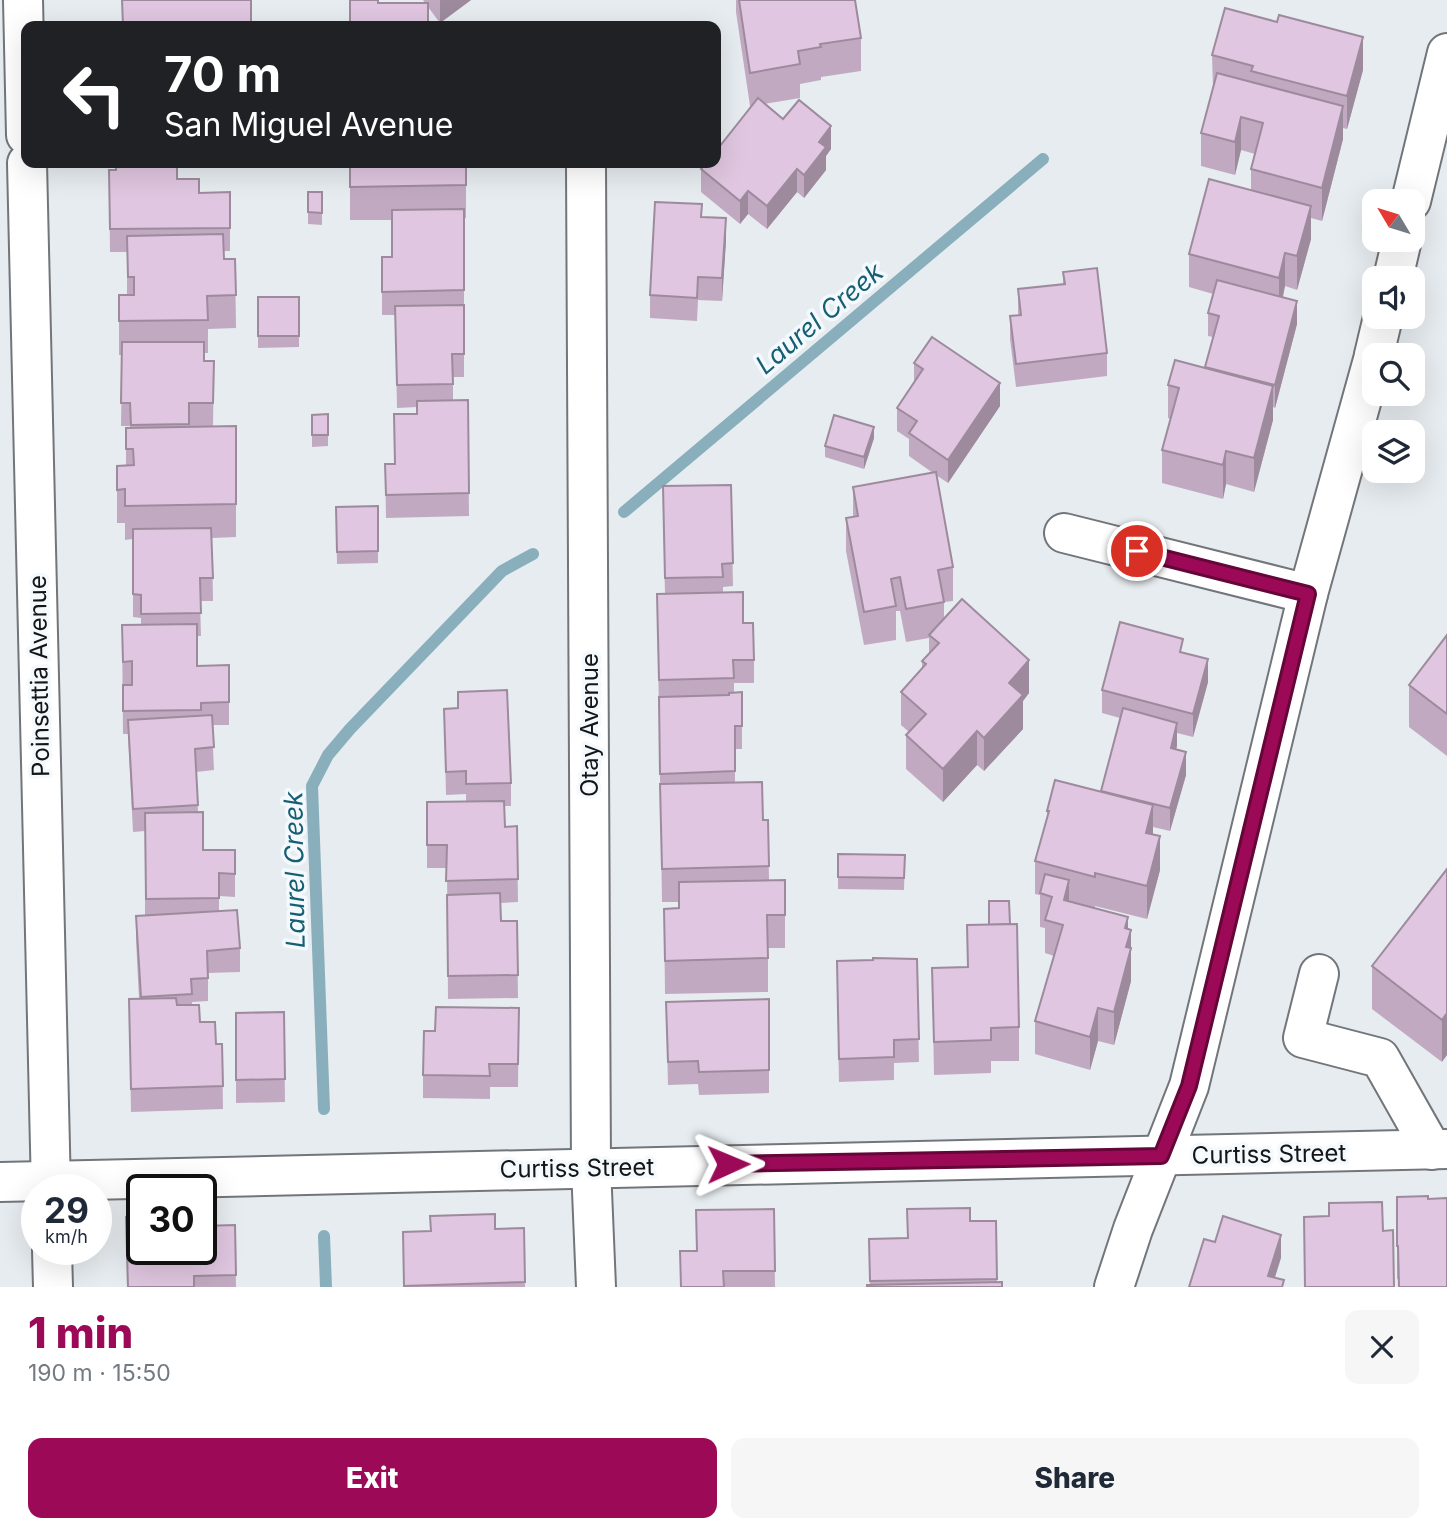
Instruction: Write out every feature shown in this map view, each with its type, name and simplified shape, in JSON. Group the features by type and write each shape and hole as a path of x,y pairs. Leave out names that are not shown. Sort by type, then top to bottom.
{"street":[{"path":"23,0 23,21"},
{"path":"1414,189 1447,52"},
{"name":"Poinsettia Avenue","path":"27,168 51,1174"},
{"name":"Otay Avenue","path":"586,168 591,1167 596,1287"},
{"path":"1114,1287 1189,1086 1308,594 1362,399"},
{"path":"1064,533 1308,594"},
{"path":"1319,974 1303,1038 1380,1058 1440,1150"},
{"name":"Curtiss Street","path":"112,1184 591,1167 1440,1150"},
{"name":"Curtiss Street","path":"0,1182 21,1184"},
{"path":"52,1265 52,1287"}],"building":[{"path":"122,0 251,0 251,21 123,21"},
{"path":"350,0 428,3 428,21 350,21"},
{"path":"739,0 855,0 861,38 820,44 821,47 798,51 800,64 750,73"},
{"path":"1225,8 1277,22 1279,15 1363,37 1347,96 1251,71 1253,66 1212,55"},
{"path":"1217,73 1343,106 1322,188 1251,169 1263,123 1241,117 1235,142 1201,133"},
{"path":"758,98 783,119 799,100 831,126 819,142 826,147 804,175 797,169 767,206 748,191 740,201 701,169 721,168 721,145"},
{"path":"177,168 177,179 199,179 199,193 230,192 230,228 110,229 109,170"},
{"path":"350,168 466,168 466,185 350,187"},
{"path":"1209,179 1311,206 1297,256 1285,253 1279,278 1189,254"},
{"path":"308,192 322,192 322,213 308,212"},
{"path":"655,202 702,204 701,217 726,218 722,278 698,277 697,298 650,295"},
{"path":"464,209 464,290 382,292 382,257 392,257 392,210"},
{"path":"223,234 224,259 235,259 236,295 207,296 208,320 119,321 119,295 134,295 134,277 128,277 127,236"},
{"path":"1097,268 1107,353 1016,364 1010,316 1021,315 1018,289 1065,284 1063,272"},
{"path":"1217,280 1297,301 1275,385 1205,367 1219,316 1208,313"},
{"path":"258,297 299,297 299,336 258,336"},
{"path":"464,305 464,354 452,354 453,384 397,385 395,306"},
{"path":"932,337 1000,383 948,460 909,433 917,421 897,408 923,369 914,363"},
{"path":"122,342 204,342 204,361 214,361 213,403 189,403 189,424 131,425 130,403 121,403"},
{"path":"1175,360 1273,386 1254,458 1226,451 1223,465 1162,450 1179,388 1168,385"},
{"path":"468,400 469,493 386,495 385,464 395,464 394,414 417,414 417,401"},
{"path":"328,414 328,435 312,435 312,415"},
{"path":"834,415 874,427 864,457 825,446"},
{"path":"236,426 236,504 125,506 125,489 117,490 117,466 134,465 133,449 126,449 126,428"},
{"path":"936,472 953,567 938,570 944,602 906,609 900,577 891,579 896,606 864,612 846,518 858,516 853,487"},
{"path":"731,485 733,563 722,564 723,577 665,578 663,486"},
{"path":"378,506 378,551 337,552 336,507"},
{"path":"211,528 213,578 200,578 201,613 141,614 141,595 133,594 133,529"},
{"path":"743,592 743,623 753,623 754,660 733,660 734,678 659,680 657,594"},
{"path":"962,599 1029,660 1009,683 1023,695 984,738 977,731 943,769 906,735 926,714 901,692 926,664 922,661 939,643 929,635"},
{"path":"1120,622 1183,639 1180,652 1208,659 1193,714 1102,690"},
{"path":"197,624 197,666 229,665 229,702 201,703 201,710 123,711 123,685 132,685 132,661 123,662 122,625"},
{"path":"1447,635 1447,714 1409,685"},
{"path":"507,690 511,783 466,784 466,771 446,772 444,709 458,708 458,692"},
{"path":"742,692 742,726 735,726 735,771 660,774 659,697 729,695"},
{"path":"1123,708 1177,723 1171,748 1186,752 1170,808 1101,791"},
{"path":"212,715 214,747 195,749 198,805 133,809 128,720"},
{"path":"1055,780 1153,805 1146,833 1160,836 1147,886 1095,873 1095,877 1035,861"},
{"path":"762,782 763,820 768,820 769,866 662,869 660,784"},
{"path":"504,801 505,827 517,826 518,879 446,881 447,845 427,845 427,802"},
{"path":"203,812 203,850 235,850 235,874 219,873 219,898 146,899 145,813"},
{"path":"838,854 905,855 904,878 838,877"},
{"path":"1447,869 1447,1013 1442,1020 1372,966"},
{"path":"1045,874 1069,880 1064,900 1128,917 1125,928 1131,930 1126,947 1131,948 1114,1012 1098,1008 1090,1037 1035,1021 1063,925 1045,920 1052,897 1040,893"},
{"path":"785,880 785,915 767,915 768,958 665,961 664,909 679,908 679,882"},
{"path":"500,893 501,921 517,921 518,975 448,976 447,895"},
{"path":"989,901 1009,901 1010,924 989,925"},
{"path":"237,910 240,948 207,951 208,978 191,979 192,994 141,997 136,916"},
{"path":"1017,924 1019,1027 991,1028 991,1040 934,1042 932,968 968,967 967,925"},
{"path":"917,959 919,1039 894,1040 894,1057 839,1059 837,961"},
{"path":"176,998 177,1005 199,1005 200,1022 215,1022 216,1044 222,1044 223,1086 131,1089 129,999"},
{"path":"769,999 769,1070 699,1072 698,1061 668,1062 666,1002"},
{"path":"436,1007 519,1008 518,1064 489,1064 490,1076 423,1075 424,1031 435,1031"},
{"path":"284,1012 285,1079 236,1080 236,1013"},
{"path":"1428,1196 1428,1199 1447,1198 1447,1287 1399,1287 1397,1197"},
{"path":"1382,1202 1383,1231 1393,1230 1394,1287 1305,1287 1304,1217 1329,1216 1329,1203"},
{"path":"970,1208 970,1221 996,1221 997,1279 870,1281 869,1239 908,1238 907,1209"},
{"path":"774,1209 775,1271 723,1271 724,1287 681,1287 680,1251 697,1251 696,1210"},
{"path":"495,1214 495,1229 524,1228 525,1282 404,1286 403,1232 431,1231 430,1216"},
{"path":"1223,1216 1281,1235 1268,1276 1284,1280 1282,1287 1189,1287 1204,1239 1215,1242"},
{"path":"235,1225 236,1275 194,1276 194,1287 128,1287 127,1265 217,1265 217,1226"},
{"path":"1002,1282 1002,1287 867,1287 867,1285"}],"waterway":[{"name":"Laurel Creek","path":"624,512 1043,159"},
{"name":"Laurel Creek","path":"324,1109 312,786 328,755 350,729 502,571 533,554"},
{"name":"Laurel Creek","path":"324,1236 326,1287"}],"route":[{"path":"728,1164 1161,1156 1189,1086 1308,594 1137,551"}]}
